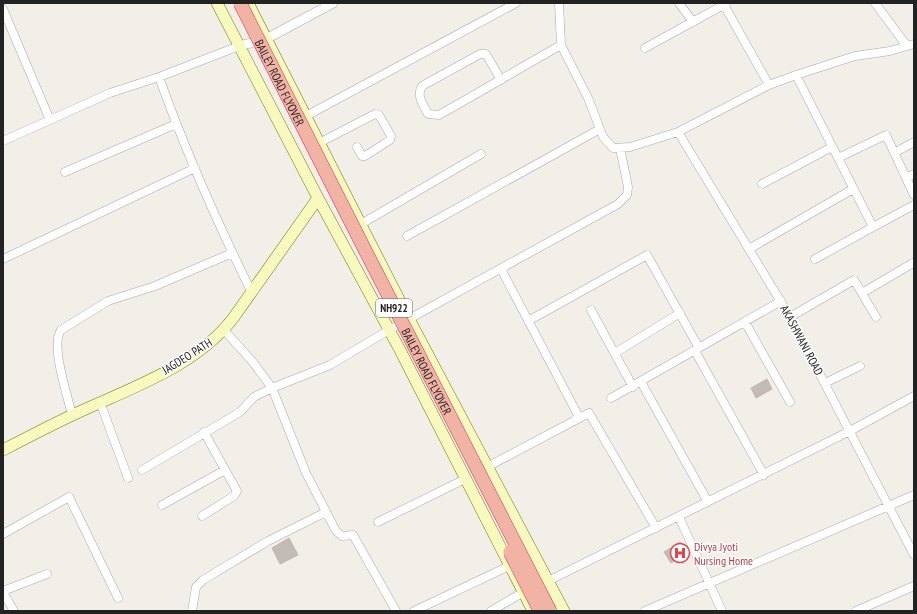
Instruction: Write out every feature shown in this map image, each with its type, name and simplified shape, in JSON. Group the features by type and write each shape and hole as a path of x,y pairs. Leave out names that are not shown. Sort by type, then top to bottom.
{"highway":[{"name":"BAILEY ROAD FLYOVER","path":"232,3 540,611"},
{"name":"BAILEY ROAD FLYOVER","path":"240,3 550,611"}],"main road":[{"path":"217,3 301,166 389,330 464,479 533,611"},
{"path":"248,3 409,319 564,611"},
{"path":"301,166 325,154"},
{"name":"JAGDEO PATH","path":"3,450 188,359 206,347 224,330 318,198"},
{"path":"327,214 350,202"}],"street":[{"path":"3,141 110,93 159,77 239,46 266,39 333,3"},
{"path":"306,116 516,3"},
{"path":"559,3 561,45 588,98 600,129 609,145 613,148 620,148 678,132 769,85 796,75 855,56 910,45"},
{"path":"679,3 693,22"},
{"path":"875,3 899,35 910,45"},
{"path":"645,48 726,4 769,85"},
{"path":"3,9 50,120"},
{"path":"501,80 486,54 480,54 422,86 419,92 420,98 428,114 439,115 501,80 561,45"},
{"path":"796,75 873,227"},
{"path":"159,77 176,124 232,253 251,291"},
{"path":"319,143 375,114 379,115 390,136 390,140 365,156 362,156 357,147"},
{"path":"65,172 176,124"},
{"path":"407,236 600,129"},
{"name":"AKASHWANI ROAD","path":"678,132 790,317 914,555"},
{"path":"838,158 886,135 914,195"},
{"path":"894,152 914,142"},
{"path":"762,184 832,147"},
{"path":"142,470 240,412 252,398 272,388 330,365 389,330 618,204 627,195 628,187 620,148"},
{"path":"361,224 481,154"},
{"path":"3,259 195,168"},
{"path":"906,178 914,174"},
{"path":"749,249 853,189"},
{"path":"815,260 914,205"},
{"path":"72,415 57,347 57,336 61,330 108,301 155,286 232,253"},
{"path":"528,321 647,255 680,314 697,350 764,475"},
{"path":"862,293 913,264"},
{"path":"500,269 579,417"},
{"path":"790,317 854,280 876,317"},
{"path":"611,398 633,387 781,301"},
{"path":"591,310 633,387"},
{"path":"614,353 680,314"},
{"path":"745,322 790,402"},
{"path":"224,330 252,361 272,388 306,473 338,534 342,536 353,535 396,611"},
{"path":"825,383 860,366"},
{"path":"641,382 708,502"},
{"path":"491,611 523,592 764,475 914,396"},
{"path":"100,402 128,478"},
{"path":"487,468 579,417 588,413 591,414 656,528"},
{"path":"202,516 236,493 204,432"},
{"path":"162,505 225,470"},
{"path":"378,522 464,479"},
{"path":"645,611 914,495"},
{"path":"3,534 69,497 118,598"},
{"path":"192,611 196,587 203,580 268,541 326,512"},
{"path":"679,516 722,611"},
{"path":"414,611 509,566"},
{"path":"14,611 3,591 47,574"},
{"path":"856,611 914,586"}],"building":[{"path":"767,379 772,389 756,398 751,388"},
{"path":"289,538 298,555 280,564 272,548"},
{"path":"680,542 687,553 671,563 664,552"}],"place":[{"name":"Divya Jyoti Nursing Home","path":"680,553"}]}
